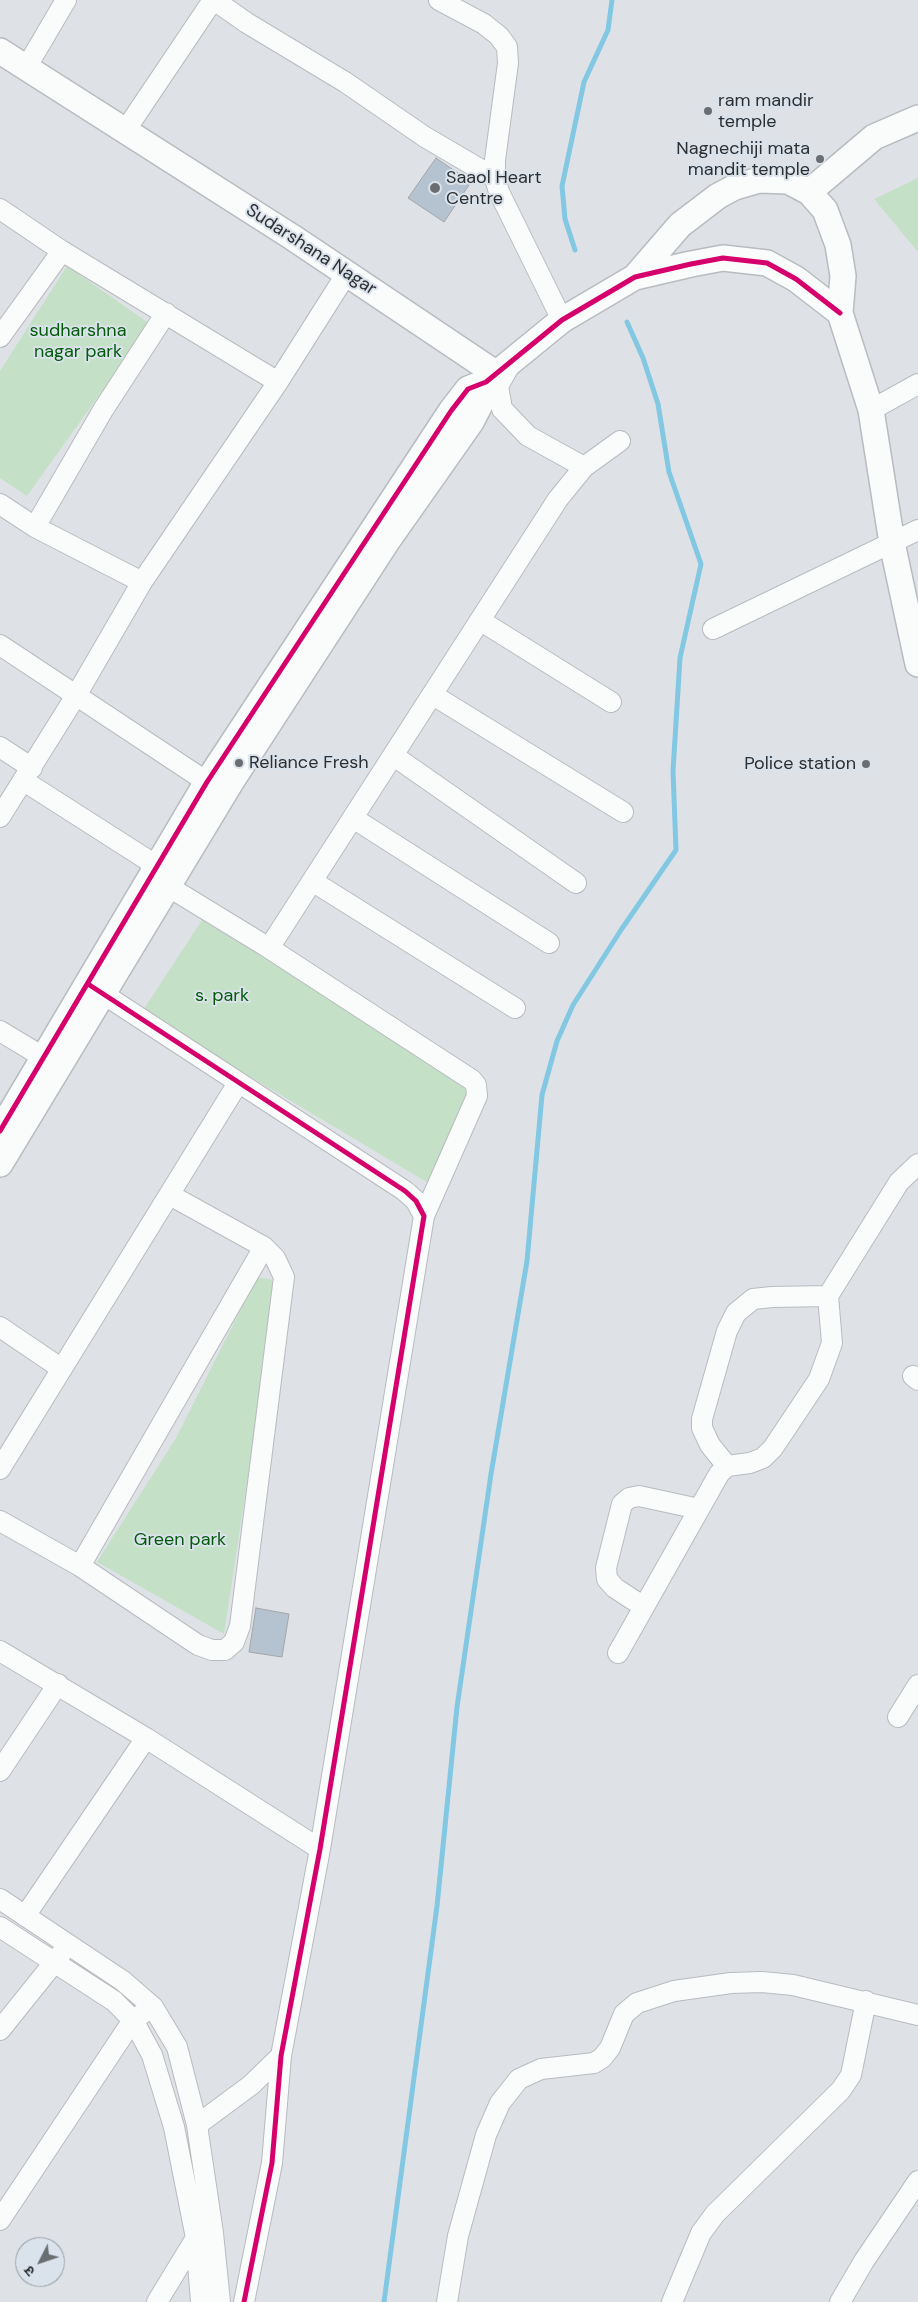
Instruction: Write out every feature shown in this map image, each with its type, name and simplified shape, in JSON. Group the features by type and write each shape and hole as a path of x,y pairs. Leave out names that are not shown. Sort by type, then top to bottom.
{"street":[{"path":"26,68 66,0"},
{"path":"125,131 214,0 247,23 351,86 425,137 495,178"},
{"path":"439,0 484,24 500,36 506,47 508,63 495,160 495,178 499,192 562,320"},
{"name":"Sudarshana Nagar","path":"0,51 498,372"},
{"path":"809,192 874,137 918,118"},
{"path":"635,277 680,225 710,202 735,187 759,180 788,181 809,192 825,210 838,245 843,276 840,313 871,410 892,543 918,664"},
{"path":"0,208 62,251 278,382"},
{"path":"0,337 62,251"},
{"path":"0,1164 96,989 157,866 207,782 451,411 468,389 498,372 562,320 635,277 707,261 723,258 767,263 782,271 840,313"},
{"path":"0,817 77,694 142,582 278,382 347,273"},
{"path":"35,527 103,410 166,313"},
{"path":"498,372 498,386 502,409 528,436 584,467"},
{"path":"0,1131 43,1057 96,989 169,887 231,782 388,540 471,422 498,372"},
{"path":"871,410 918,384"},
{"path":"269,948 558,499 584,467 620,441"},
{"path":"0,504 35,527 142,582"},
{"path":"713,629 918,530"},
{"path":"481,621 611,702"},
{"path":"0,644 207,782"},
{"path":"433,695 623,812"},
{"path":"0,747 28,774 157,866"},
{"path":"394,756 576,883"},
{"path":"353,818 549,943"},
{"path":"312,881 515,1008"},
{"path":"169,887 269,948 472,1080 476,1085 477,1096 424,1216 320,1849 281,2056 272,2164 244,2302"},
{"path":"96,989 405,1191 416,1201 424,1216"},
{"path":"0,1031 43,1057"},
{"path":"0,1470 238,1083"},
{"path":"618,1653 719,1474 727,1466 750,1463 763,1458 772,1448 819,1379 832,1343 828,1296 899,1182 918,1164"},
{"path":"0,1521 80,1566 198,1645 212,1650 225,1650 234,1642 240,1626 284,1277 275,1258 264,1247 170,1195"},
{"path":"80,1566 264,1247"},
{"path":"727,1466 710,1445 702,1428 702,1419 727,1331 736,1313 754,1300 772,1297 828,1296"},
{"path":"0,1327 62,1369"},
{"path":"644,1607 615,1588 607,1579 606,1568 622,1504 629,1498 639,1496 700,1509"},
{"path":"0,1651 146,1738 320,1849"},
{"path":"0,1771 58,1684"},
{"path":"898,1717 918,1685"},
{"path":"26,1916 146,1738"},
{"path":"0,1899 123,1981 152,2007 177,2047 197,2125 204,2236 201,2302"},
{"path":"0,1928 114,2001 133,2020 152,2055 174,2127 220,2302"},
{"path":"0,2030 55,1964 68,1944"},
{"path":"447,2302 458,2236 486,2135 500,2102 519,2079 541,2069 594,2063 602,2058 610,2048 621,2020 630,2008 637,2003 674,1991 730,1983 762,1982 793,1985 918,2015"},
{"path":"672,2302 701,2232 715,2214 841,2090 851,2075 866,2002"},
{"path":"0,2220 133,2020 152,2007"},
{"path":"197,2125 251,2085 281,2056"},
{"path":"840,2302 864,2261 918,2181"},
{"path":"157,2302 204,2236"}],"green space":[{"path":"918,178 918,252 874,199"},
{"name":"sudharshna nagar park","path":"67,266 150,324 27,496 0,478 0,371"},
{"name":"s. park","path":"202,920 486,1094 435,1187 142,1012"},
{"name":"Green park","path":"257,1277 272,1280 275,1298 224,1634 97,1562 176,1438"}],"building":[{"path":"436,158 471,182 444,222 408,198"},
{"path":"256,1608 289,1614 282,1657 249,1652"}],"waterway":[{"path":"575,250 565,219 562,186 584,82 608,30 612,0"},
{"path":"384,2302 437,1906 457,1707 491,1474 527,1261 542,1095 557,1041 573,1005 621,930 676,850 673,771 680,658 701,564 669,472 658,404 643,358 627,322"}],"cycle path":[{"path":"0,1131 207,782 451,411 468,389 486,382 562,320 635,277 691,264 723,258 767,263 796,279 840,313"},
{"path":"88,984 405,1191 416,1201 424,1216 320,1849 281,2056 272,2163 244,2302"}],"place":[{"name":"ram mandir temple","path":"708,111"},
{"name":"Nagnechiji mata mandit temple","path":"820,159"},
{"name":"Saaol Heart Centre","path":"435,188"},
{"name":"Reliance Fresh","path":"239,763"},
{"name":"Police station","path":"866,764"}]}
